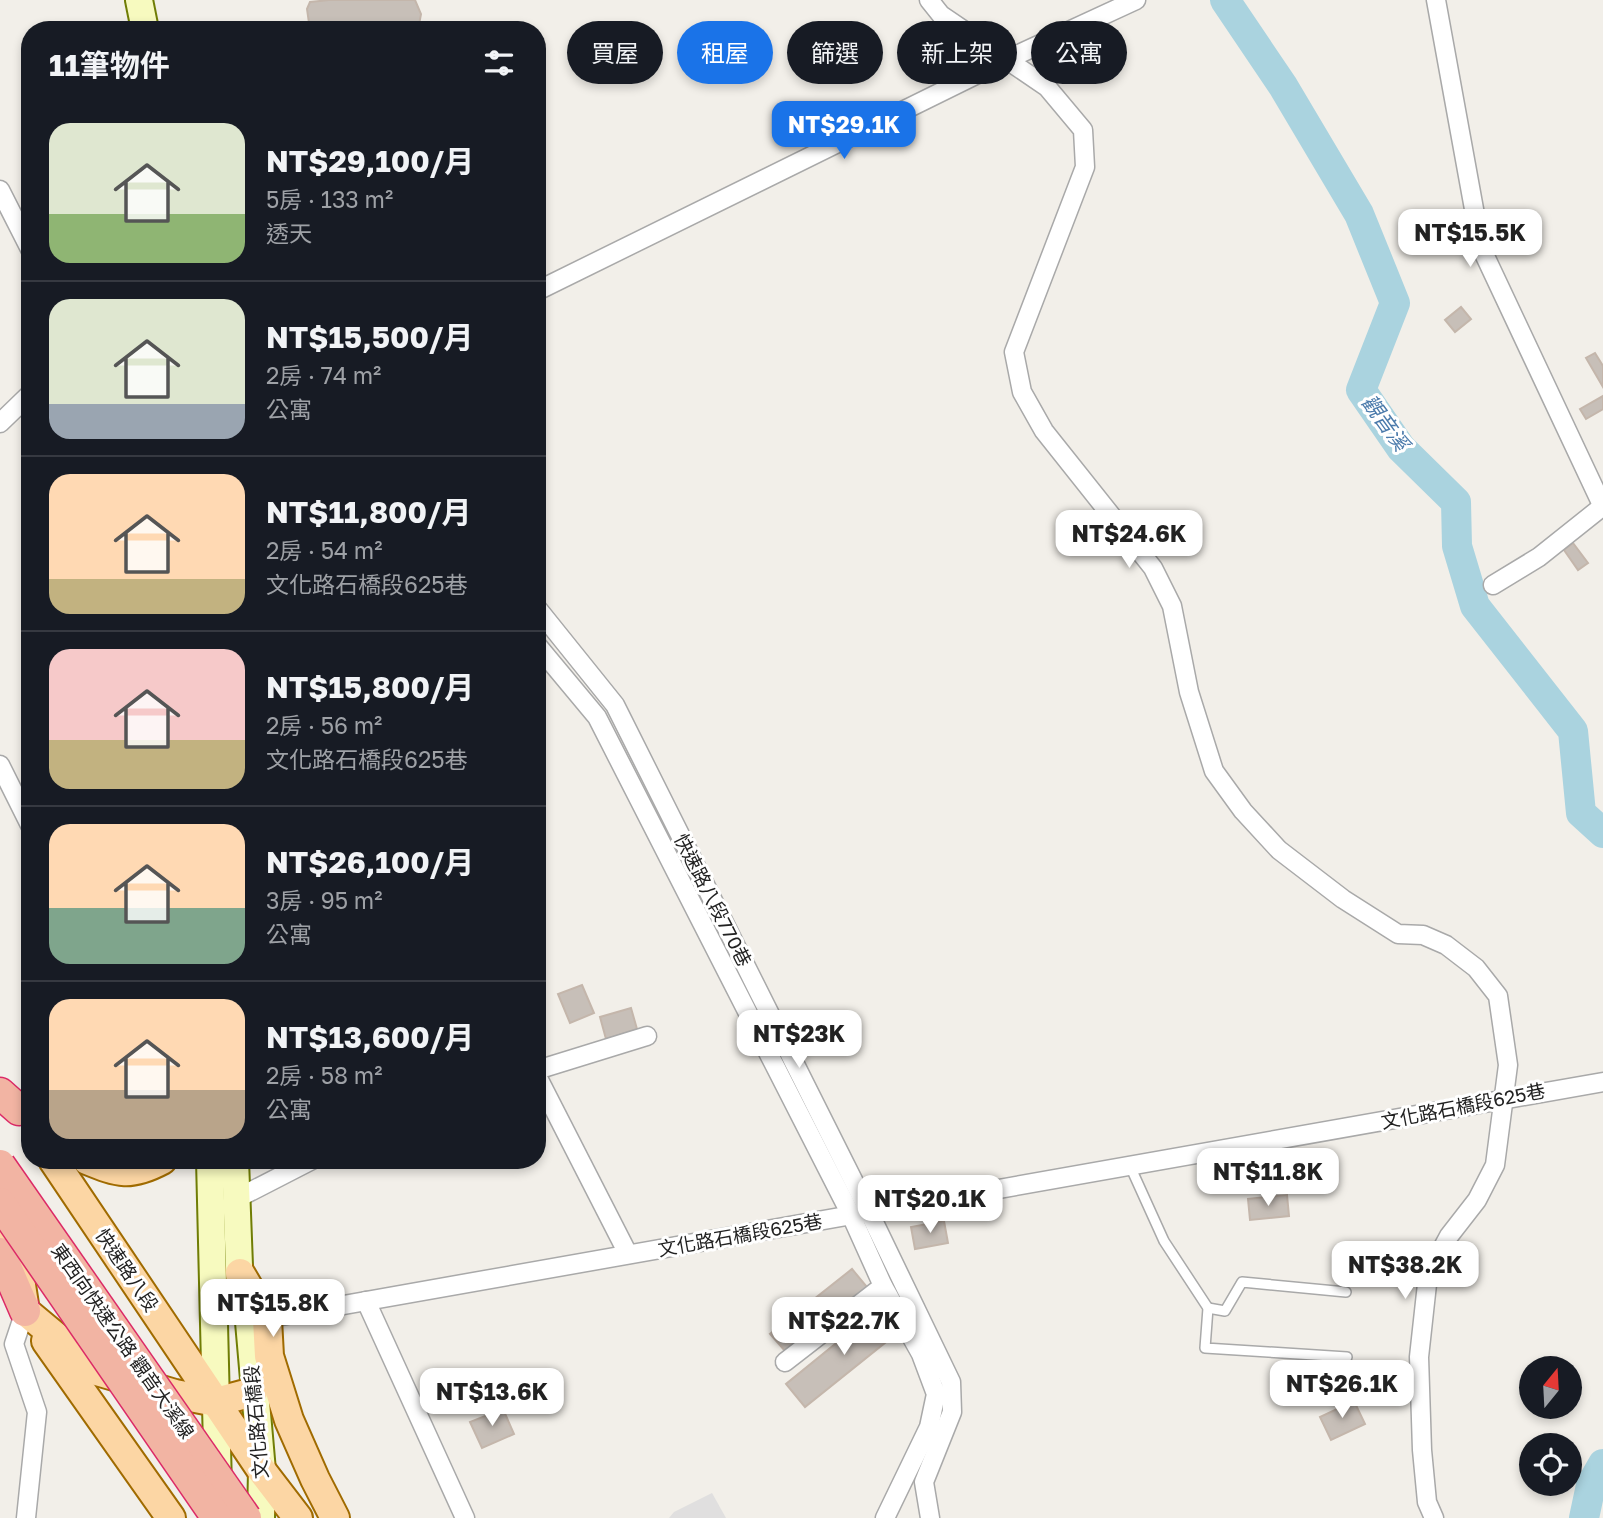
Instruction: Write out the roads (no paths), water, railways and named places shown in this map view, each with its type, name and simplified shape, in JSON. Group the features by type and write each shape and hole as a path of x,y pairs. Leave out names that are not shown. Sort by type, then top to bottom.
{"highway":[{"name":"東西向快速公路 觀音大溪線","path":"0,1165 246,1518"},
{"name":"東西向快速公路 觀音大溪線","path":"0,1203 218,1518"},
{"path":"0,1252 25,1311"}],"main road":[{"path":"139,0 143,21"},
{"path":"0,1084 16,1109"},
{"name":"快速路八段","path":"59,1169 262,1471 298,1518"},
{"path":"109,1169 116,1172 139,1172 145,1169"},
{"name":"文化路石橋段","path":"210,1169 218,1518"},
{"path":"235,1169 240,1273 258,1320 289,1420 335,1518"},
{"path":"0,1224 15,1246 25,1311 97,1371 175,1394 216,1402 253,1392"},
{"path":"0,1276 153,1505 171,1518"},
{"name":"文化路石橋段","path":"258,1320 253,1392 262,1471 261,1518"}],"street":[{"path":"929,0 950,21"},
{"path":"1017,55 1136,0"},
{"path":"1436,0 1478,231 1485,256 1603,507 1539,557 1493,585"},
{"path":"1017,68 1047,88 1083,130 1085,167 1014,352 1022,392 1044,431 1153,568 1172,606 1189,692 1214,771 1243,811 1279,850 1322,883 1398,934 1423,935 1446,945 1476,968 1498,996 1508,1065 1495,1165 1477,1200 1449,1236 1428,1275 1419,1357 1422,1450 1427,1502 1434,1518"},
{"path":"546,286 957,84"},
{"path":"0,190 21,231"},
{"path":"0,423 21,403"},
{"name":"快速路八段770巷","path":"546,620 615,705 869,1212 951,1382 952,1412 924,1482 930,1518"},
{"path":"546,644 560,638"},
{"path":"546,656 597,717 851,1216 883,1286 921,1354 936,1394 929,1427 885,1518"},
{"path":"0,765 21,807"},
{"path":"546,1067 647,1036"},
{"name":"文化路石橋段625巷","path":"258,1320 1481,1104 1505,1097 1603,1082"},
{"path":"546,1094 628,1254"},
{"path":"236,1199 294,1169"},
{"path":"785,1362 883,1286"},
{"path":"366,1301 465,1518"},
{"path":"25,1311 14,1344 37,1412 26,1518"}],"lane":[{"path":"1129,1165 1164,1241 1208,1308 1205,1348 1347,1357"},
{"path":"1208,1308 1225,1311 1242,1282 1346,1292"}],"waterway":[{"name":"觀音溪","path":"1225,0 1283,86 1359,214 1395,303 1361,390 1401,448 1456,502 1457,546 1475,606 1573,731 1581,813 1603,833"},
{"name":"觀音溪","path":"1584,1518 1591,1485 1603,1464"}]}
